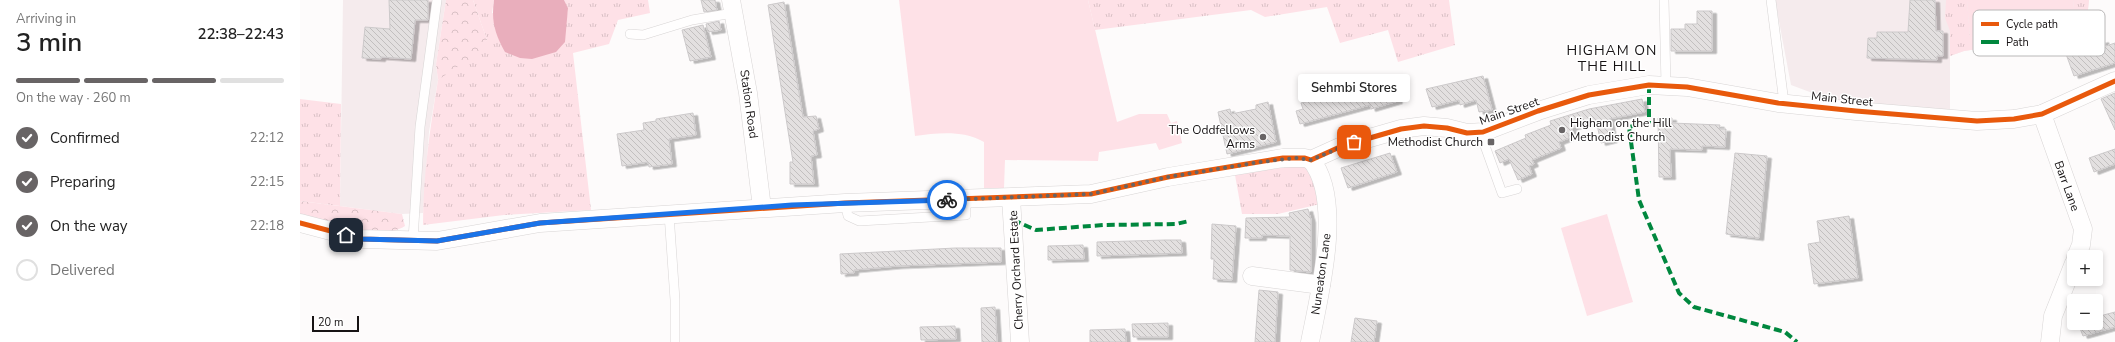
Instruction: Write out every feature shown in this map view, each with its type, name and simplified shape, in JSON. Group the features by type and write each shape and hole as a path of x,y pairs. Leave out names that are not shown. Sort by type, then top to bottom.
{"street":[{"name":"Station Road","path":"732,7 748,93 762,208"},
{"name":"Main Street","path":"300,223 361,239 437,241 540,223 845,203 1091,194 1168,177 1260,162 1296,158 1311,160 1342,146 1402,129 1424,126 1447,128 1467,133 1480,132 1589,95 1633,86 1666,85 1784,103 1977,121 2014,119 2042,114 2115,81"},
{"name":"Barr Lane","path":"2042,114 2083,229 2079,250"},
{"name":"Nuneaton Lane","path":"1310,342 1327,252 1328,229 1327,208 1320,177 1316,166 1311,160"},
{"name":"Cherry Orchard Estate","path":"1011,198 1020,342"},
{"path":"1252,276 1321,285"},
{"path":"2050,342 2053,316 2067,281"}],"lane":[{"path":"413,240 420,127 438,0"},
{"path":"1664,0 1666,85"},
{"path":"1771,0 1784,103"},
{"path":"630,34 643,35 732,7"},
{"path":"1480,132 1502,194 1517,189"},
{"path":"669,214 675,300 675,342"}],"shaded area":[{"path":"343,0 446,0 436,64 438,80 429,132 423,213 402,214 340,206"},
{"path":"494,0 564,0 568,8 565,42 556,52 532,59 520,58 505,52 495,27 493,14"},
{"path":"1775,0 2089,0 2088,10 1973,10 1973,50 1950,56 1950,110 1834,101 1791,85"}],"green space":[{"path":"446,0 473,0 487,40 477,54 438,80 436,64"},
{"path":"473,0 494,0 492,13 566,25 568,8 564,0 648,0 650,13 618,20 609,44 573,53 591,210 504,215 423,225 424,188 432,116 438,80 487,40"},
{"path":"899,0 1088,0 1117,122 1139,114 1167,114 1171,123 1177,121 1182,143 1159,150 1156,143 1099,152 1098,161 1005,160 1004,188 984,188 984,142 976,138 950,133 915,136"},
{"path":"1088,0 1449,0 1455,45 1398,62 1388,30 1340,43 1327,7 1265,17 1251,10 1095,30"},
{"path":"1946,0 1967,0 1970,38 1973,38 1973,50 1950,56 1950,31 1945,18"},
{"path":"1967,0 2073,0 2074,10 1973,10 1973,38 1970,38"},
{"path":"2073,0 2089,0 2088,10 2074,10"},
{"path":"300,99 341,104 340,206 300,201"},
{"path":"1303,166 1309,167 1320,204 1278,214 1242,214 1235,175 1266,169"},
{"path":"300,201 402,214 405,226 394,231 381,233 339,227 300,216"},
{"path":"1607,214 1633,302 1587,316 1561,228"}],"building":[{"path":"389,0 428,0 428,20 415,20 411,59 381,57 381,59 362,58 365,27 390,29"},
{"path":"701,0 715,0 717,10 704,12"},
{"path":"1910,0 1935,0 1936,31 1943,31 1943,56 1937,56 1937,60 1867,58 1868,38 1877,38 1877,32 1908,32"},
{"path":"784,2 803,117 816,116 819,129 813,131 817,155 811,156 814,184 790,184 790,162 793,162 768,5"},
{"path":"1697,11 1712,11 1712,51 1671,51 1671,29 1685,29 1685,24 1697,24"},
{"path":"719,21 721,30 708,32 706,24"},
{"path":"703,25 711,57 690,61 682,30"},
{"path":"2105,43 2106,46 2115,43 2115,63 2074,76 2067,56 2105,56"},
{"path":"1483,76 1492,110 1479,112 1476,100 1460,105 1459,100 1432,107 1426,89"},
{"path":"1393,85 1398,101 1371,109 1370,105 1300,124 1296,111 1303,109 1301,103 1352,90 1354,96"},
{"path":"2115,93 2115,130 2101,99"},
{"path":"1642,99 1645,112 1609,119 1613,140 1601,143 1596,120 1571,128 1573,133 1568,134 1569,138 1559,142 1561,148 1532,160 1534,164 1529,166 1532,174 1518,180 1509,159 1500,163 1495,151 1526,138 1525,135 1551,125 1550,121 1589,109"},
{"path":"1268,102 1276,142 1227,154 1218,112 1230,109 1231,114 1256,109 1256,105"},
{"path":"693,113 696,135 669,139 672,164 649,167 648,162 622,166 617,134 644,130 643,123 656,121 656,119"},
{"path":"1658,118 1672,118 1672,123 1720,125 1719,129 1726,129 1725,147 1702,146 1702,150 1670,149 1671,177 1659,177"},
{"path":"2115,149 2115,164 2094,172 2089,158"},
{"path":"1390,153 1397,172 1348,188 1341,168"},
{"path":"1735,153 1767,156 1759,238 1726,234"},
{"path":"1308,209 1311,220 1311,272 1290,270 1290,236 1262,235 1262,238 1245,238 1246,218 1290,217 1289,213"},
{"path":"1849,216 1858,278 1814,284 1808,244 1820,242 1817,221"},
{"path":"1212,224 1236,226 1232,280 1213,279 1214,259 1211,259"},
{"path":"1181,240 1182,253 1097,256 1097,242"},
{"path":"1083,245 1084,259 1048,260 1048,246"},
{"path":"955,248 1001,248 1001,262 897,266 854,270 854,273 841,274 840,254"},
{"path":"1259,290 1278,292 1275,342 1255,342"},
{"path":"995,307 997,342 982,342 981,308"},
{"path":"2115,312 2115,327 2083,336 2081,330 2103,330 2103,315"},
{"path":"1355,318 1377,321 1374,342 1351,342"},
{"path":"1168,323 1168,337 1133,337 1132,324"},
{"path":"955,326 956,339 921,340 920,327"},
{"path":"1125,329 1126,342 1090,342 1090,330"}],"marked path":[{"path":"1649,85 1649,122 1629,127 1639,200 1679,293 1694,307 1785,332 1797,342"},
{"path":"1013,220 1036,230 1104,225 1176,224 1189,221"}],"cycle path":[{"path":"300,223 361,239 437,241 540,223 845,203 1091,194 1168,177 1283,158 1305,158 1311,160 1342,146 1401,129 1424,126 1447,128 1467,133 1483,132 1538,111 1589,95 1649,85 1687,87 1778,103 1977,121 2014,119 2042,114 2115,81"}],"way so far":[{"path":"947,200 1091,194 1168,177 1284,158 1305,158 1311,160 1354,142"}],"place":[{"name":"Higham on the Hill Methodist Church","path":"1562,130"},
{"name":"The Oddfellows Arms","path":"1263,137"},
{"name":"Sehmbi Stores","path":"1354,142"},
{"name":"Methodist Church","path":"1491,142"}],"district":[{"name":"HIGHAM ON THE HILL","path":"1612,58"}],"route":[{"path":"346,235 361,239 437,241 540,223 792,205 947,200"}]}
